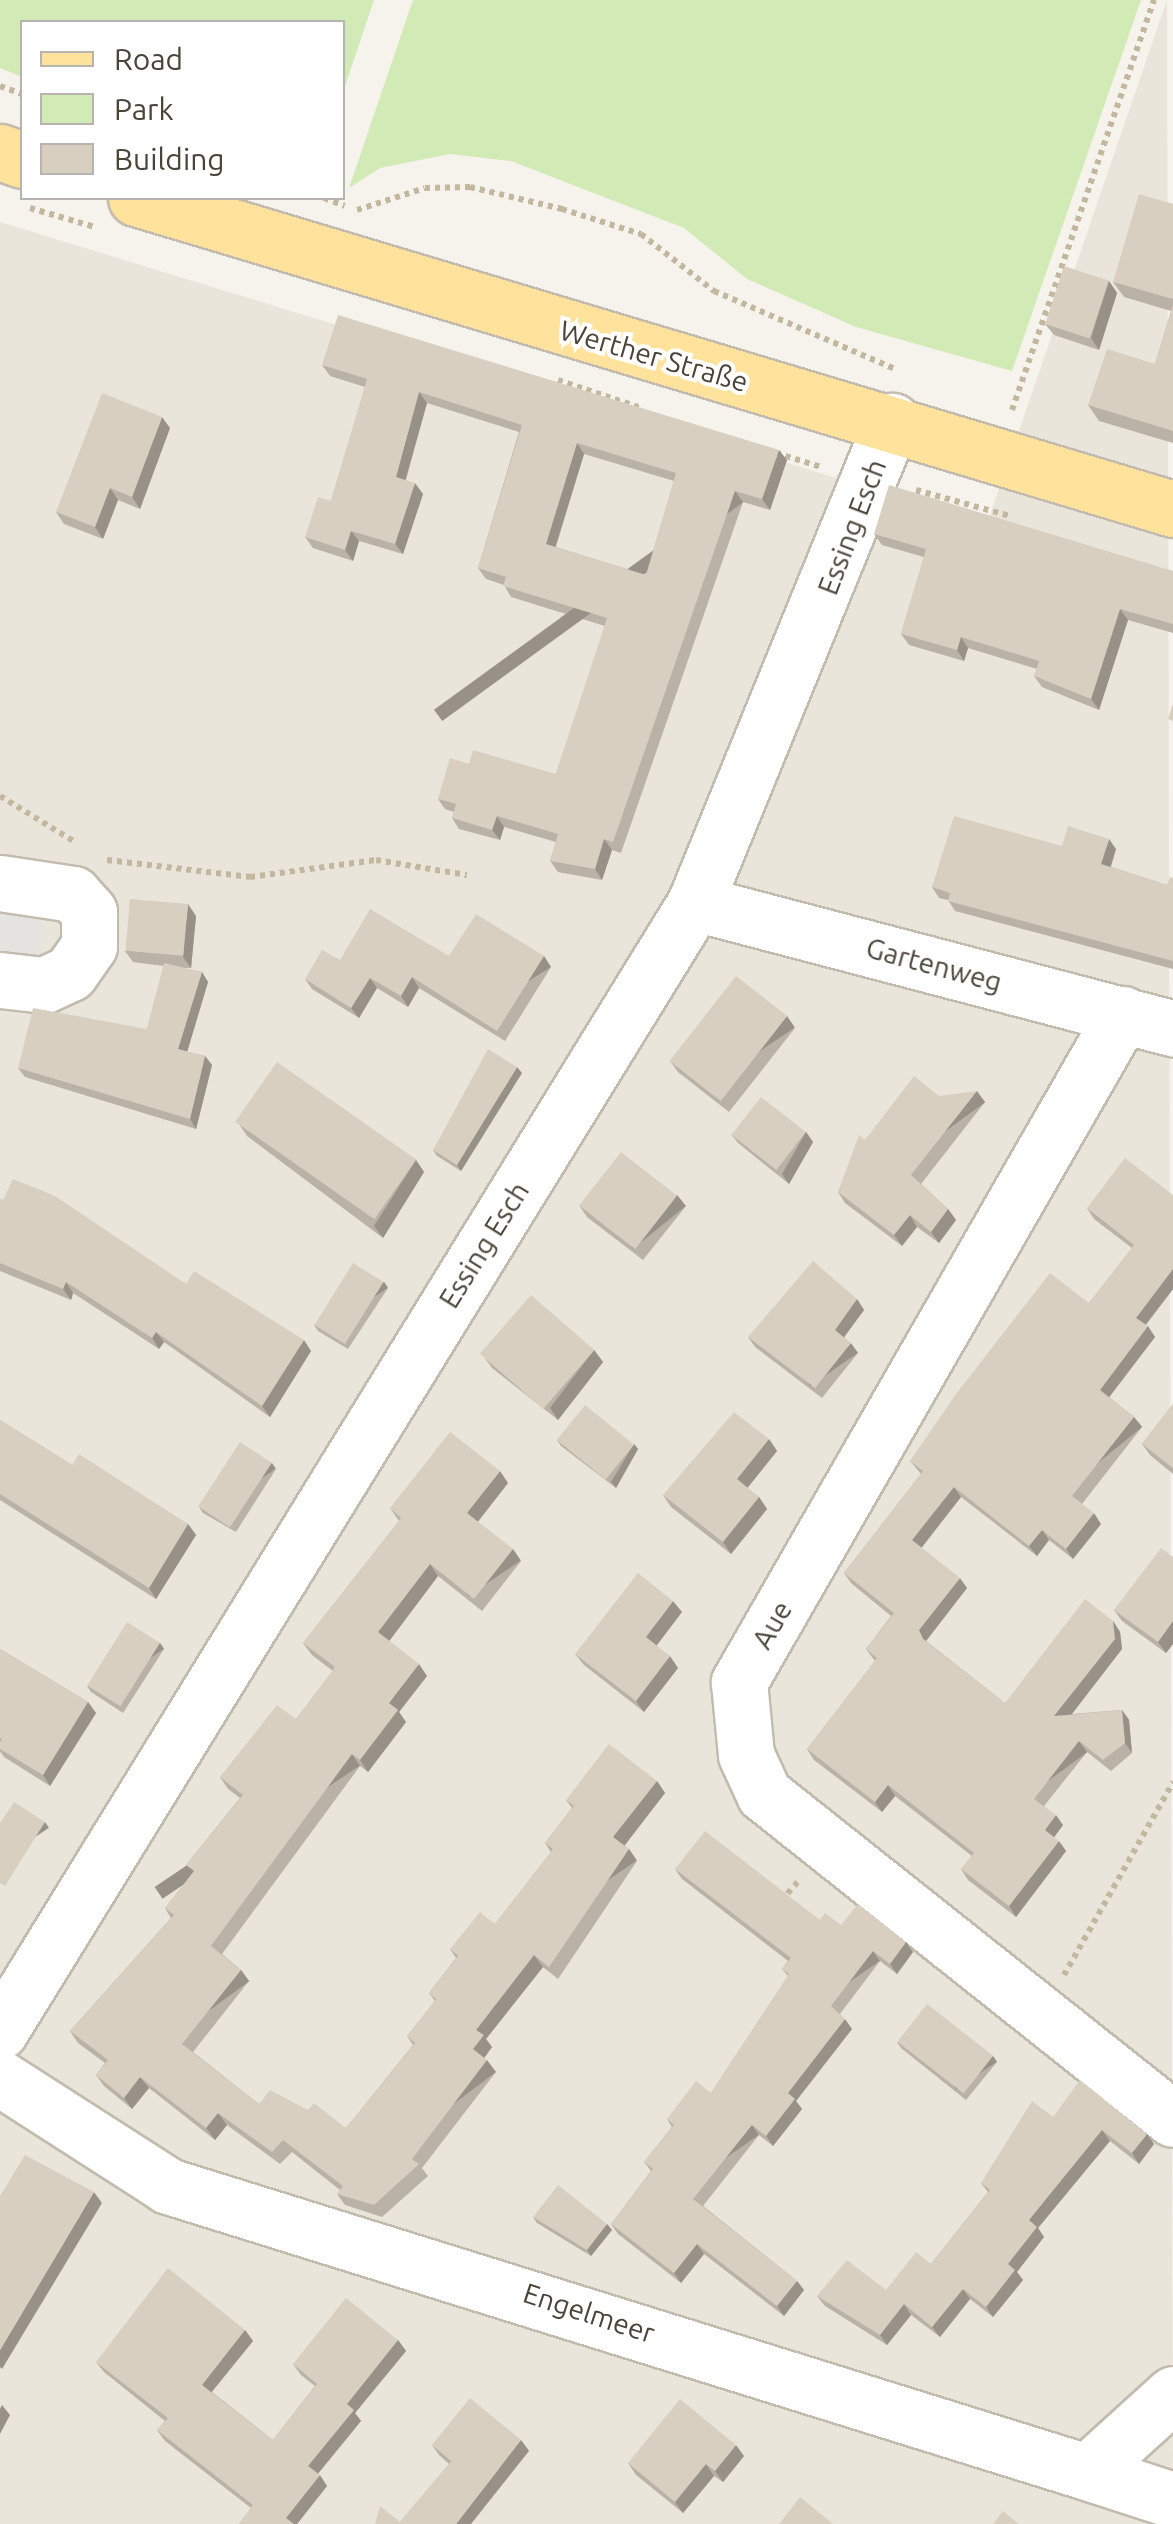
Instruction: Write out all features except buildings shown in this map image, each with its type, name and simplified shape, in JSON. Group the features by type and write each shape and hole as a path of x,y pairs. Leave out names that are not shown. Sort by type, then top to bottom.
{"main road":[{"name":"Werther Straße","path":"142,200 358,272 1008,421 1173,509"}],"street":[{"name":"Essing Esch","path":"0,2031 695,902 899,397"},
{"path":"0,883 73,894 89,912 89,946 70,973 44,984 0,980"},
{"name":"Gartenweg","path":"695,902 1148,1021"},
{"name":"Aue","path":"1148,1021 739,1682 746,1754 764,1794 823,1849 1173,2119"},
{"name":"Engelmeer","path":"0,2078 168,2186 1173,2500"},
{"path":"1087,2472 1173,2394"}],"path":[{"path":"1008,421 1154,0"},
{"path":"329,200 359,211 424,188 470,186 641,234 714,292 899,397"},
{"path":"0,796 82,848"},
{"path":"96,858 250,877 376,860 467,875"},
{"path":"1042,2015 1173,1782"},
{"path":"767,1919 823,1849"}],"shaded area":[{"path":"1167,0 1173,2524 0,2524 0,222 987,524"},
{"path":"0,899 44,904 38,965 0,963"}],"green space":[{"path":"0,0 374,0 345,86 345,20 20,20 20,76 0,68"},
{"path":"413,0 1141,0 1012,371 856,327 747,279 684,228 511,161 450,154 380,168 349,188"}]}
